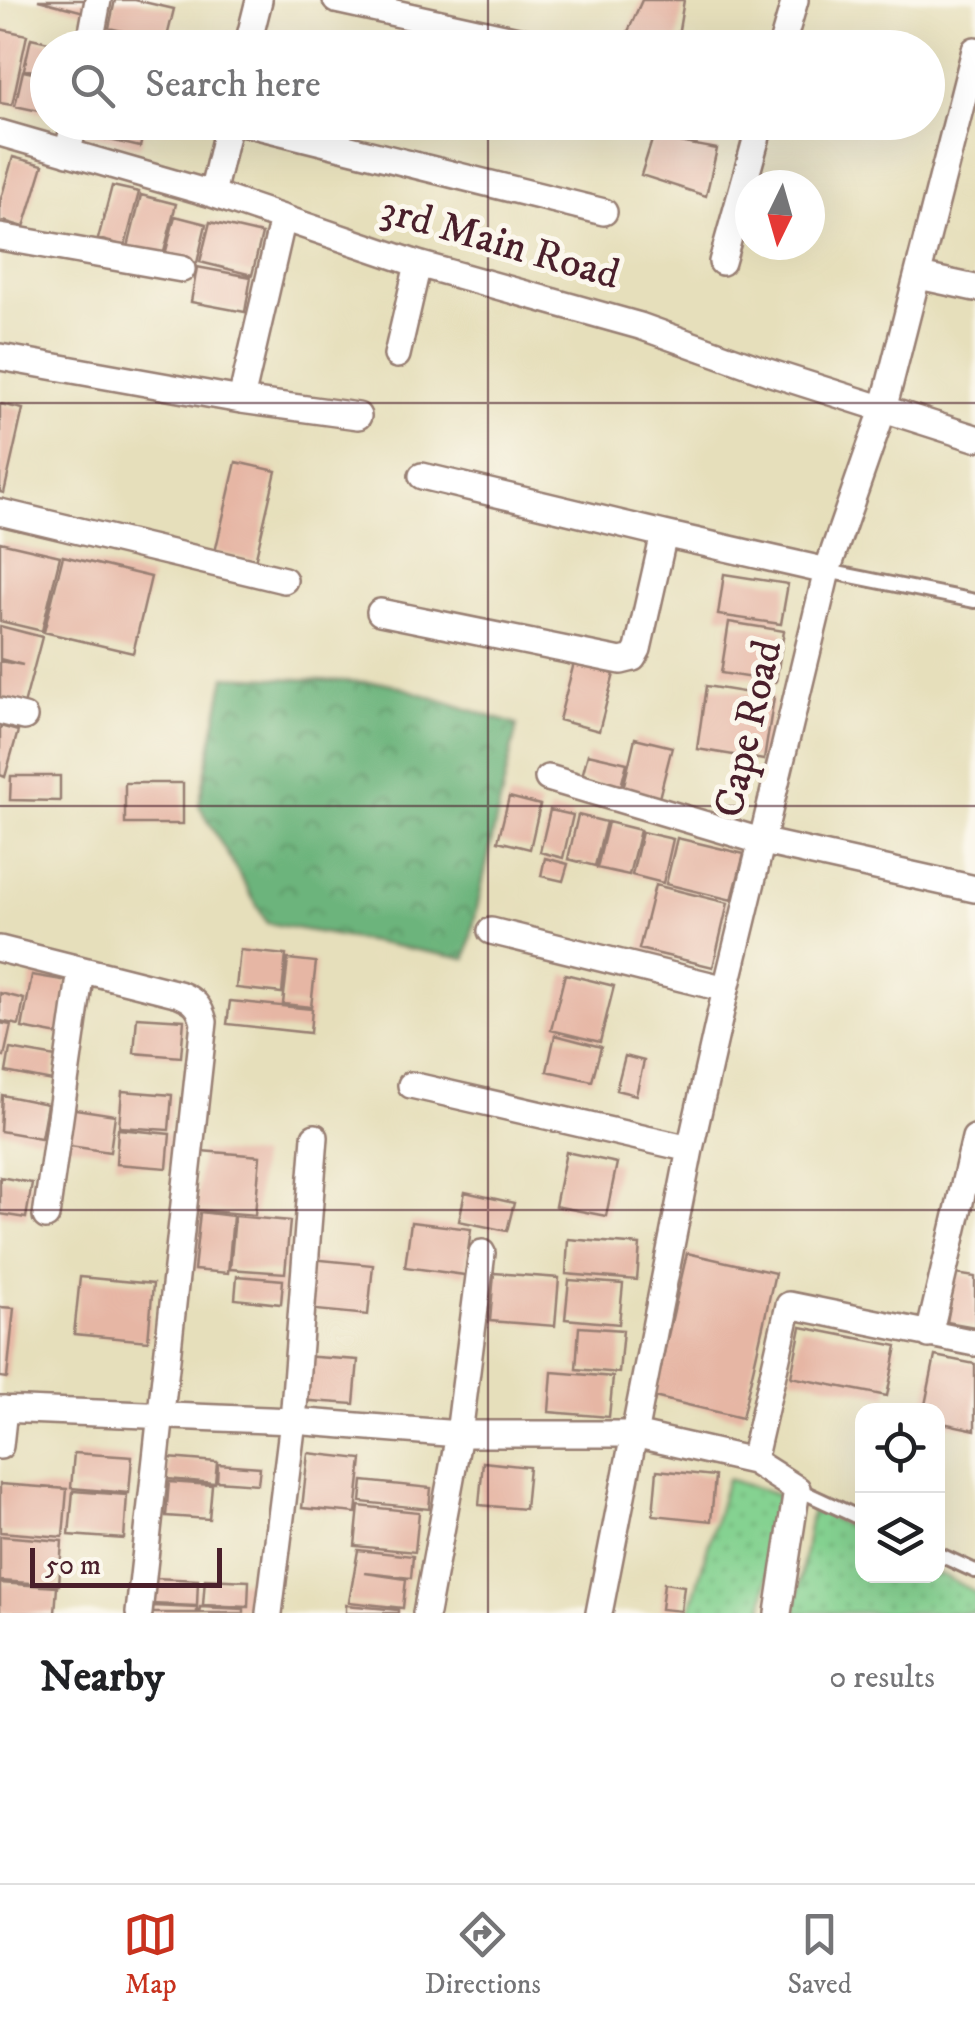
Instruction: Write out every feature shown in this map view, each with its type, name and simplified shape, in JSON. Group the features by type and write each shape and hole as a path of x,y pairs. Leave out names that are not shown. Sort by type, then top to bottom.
{"street":[{"path":"92,30 98,0"},
{"path":"252,30 259,0"},
{"path":"336,0 472,30"},
{"path":"787,30 795,0"},
{"name":"Cape Road","path":"598,1613 726,988 827,571 883,410 975,50"},
{"name":"3rd Main Road","path":"0,133 212,194 418,264 640,326 975,438"},
{"path":"68,153 71,140"},
{"path":"212,194 226,140"},
{"path":"314,140 604,212"},
{"path":"722,262 755,140"},
{"path":"241,400 283,218"},
{"path":"0,237 182,270"},
{"path":"397,354 418,264"},
{"path":"919,276 975,288"},
{"path":"0,357 241,400 358,416"},
{"path":"422,476 827,571"},
{"path":"0,512 284,580"},
{"path":"380,612 622,661 633,658 664,534"},
{"path":"548,778 764,842 975,889"},
{"path":"491,931 726,988"},
{"path":"0,950 192,1000 201,1009 204,1022 139,1613"},
{"path":"46,1216 81,970"},
{"path":"411,1085 690,1149"},
{"path":"269,1613 293,1421 316,1137"},
{"path":"929,1335 975,1138"},
{"path":"426,1613 459,1434 482,1253"},
{"path":"753,1461 790,1305 975,1344"},
{"path":"0,1446 2,1409 293,1421 459,1434 634,1434 753,1461 797,1489 778,1613"}],"lane":[{"path":"827,571 975,601"},
{"path":"797,1489 855,1516"},
{"path":"945,1557 975,1571"}],"green space":[{"path":"225,676 388,683 517,725 466,959 267,923 199,805"},
{"path":"727,1479 780,1495 762,1613 689,1613"},
{"path":"812,1508 855,1530 855,1583 945,1583 945,1577 975,1592 975,1613 795,1613"}],"building":[{"path":"38,0 87,0 84,12"},
{"path":"115,0 135,0 174,9 169,30 109,28"},
{"path":"642,0 684,0 679,30 629,30"},
{"path":"0,29 27,35 12,105 0,103"},
{"path":"30,42 30,70 24,69"},
{"path":"23,71 30,72 30,109 15,106"},
{"path":"110,140 142,140 140,147"},
{"path":"652,140 717,149 706,196 641,175"},
{"path":"13,157 43,165 24,227 0,220 0,202"},
{"path":"112,186 139,192 125,246 98,239"},
{"path":"141,195 176,204 163,256 128,247"},
{"path":"175,216 206,224 197,263 165,255"},
{"path":"210,222 262,234 252,275 200,262"},
{"path":"197,267 251,277 245,312 191,302"},
{"path":"0,404 23,409 4,493 0,492"},
{"path":"236,462 276,471 255,561 215,552"},
{"path":"0,542 60,556 42,631 0,621"},
{"path":"63,556 151,577 133,653 44,632"},
{"path":"724,574 788,584 781,624 718,615"},
{"path":"729,622 784,631 776,682 721,673"},
{"path":"0,626 42,637 24,705 0,698 0,661 23,665 0,659"},
{"path":"574,663 614,674 599,731 559,720"},
{"path":"706,686 774,697 764,760 697,749"},
{"path":"0,726 18,731 5,777 0,775"},
{"path":"635,738 672,747 659,798 623,789"},
{"path":"588,754 627,763 620,790 581,780"},
{"path":"11,776 60,776 60,801 10,800"},
{"path":"125,783 183,783 183,824 125,824"},
{"path":"509,797 540,805 530,849 498,841"},
{"path":"550,810 573,815 563,858 540,852"},
{"path":"578,815 606,822 595,866 568,859"},
{"path":"608,822 640,830 629,875 597,868"},
{"path":"642,832 673,839 663,883 632,875"},
{"path":"677,838 744,854 732,900 666,884"},
{"path":"545,858 568,864 563,881 541,876"},
{"path":"655,885 728,903 713,967 639,949"},
{"path":"240,950 286,955 282,993 236,988"},
{"path":"288,959 316,962 311,1007 283,1004"},
{"path":"565,974 614,986 600,1042 551,1030"},
{"path":"32,975 68,981 59,1035 22,1028"},
{"path":"0,993 24,999 19,1025 0,1021"},
{"path":"230,1001 312,1009 310,1033 227,1024"},
{"path":"137,1017 184,1020 181,1057 134,1053"},
{"path":"0,1023 11,1025 4,1057 0,1056"},
{"path":"555,1035 601,1047 592,1081 547,1071"},
{"path":"10,1049 56,1057 52,1081 6,1072"},
{"path":"625,1056 644,1061 636,1095 616,1090"},
{"path":"122,1091 172,1095 169,1130 119,1127"},
{"path":"2,1095 47,1104 41,1138 0,1131"},
{"path":"69,1108 115,1115 110,1152 63,1145"},
{"path":"118,1129 170,1134 167,1168 116,1164"},
{"path":"201,1151 260,1156 255,1215 196,1210"},
{"path":"566,1152 617,1163 606,1216 555,1206"},
{"path":"0,1177 32,1183 26,1218 0,1214"},
{"path":"465,1192 514,1203 507,1231 459,1221"},
{"path":"200,1212 233,1216 228,1273 194,1270"},
{"path":"235,1216 290,1221 285,1273 230,1269"},
{"path":"411,1222 471,1229 465,1275 405,1267"},
{"path":"568,1239 640,1245 637,1280 566,1274"},
{"path":"687,1253 775,1273 742,1418 654,1397"},
{"path":"311,1259 373,1265 368,1315 306,1309"},
{"path":"494,1273 559,1278 555,1326 490,1321"},
{"path":"956,1274 975,1277 975,1327 947,1322"},
{"path":"237,1276 283,1280 281,1304 235,1299"},
{"path":"80,1277 153,1284 148,1341 74,1334"},
{"path":"569,1280 623,1284 619,1324 565,1319"},
{"path":"0,1307 14,1308 7,1378 0,1377"},
{"path":"579,1327 623,1330 619,1373 576,1369"},
{"path":"801,1327 897,1346 887,1396 791,1377"},
{"path":"301,1356 358,1360 354,1404 297,1400"},
{"path":"935,1356 975,1364 975,1430 945,1424 945,1403 925,1403"},
{"path":"552,1372 613,1377 609,1417 549,1412"},
{"path":"74,1453 132,1457 129,1493 71,1488"},
{"path":"308,1453 362,1459 356,1513 302,1508"},
{"path":"168,1458 217,1462 215,1483 167,1479"},
{"path":"483,1462 529,1467 525,1509 479,1505"},
{"path":"218,1464 260,1467 258,1484 217,1481"},
{"path":"657,1470 715,1476 711,1521 653,1515"},
{"path":"363,1481 431,1488 429,1509 361,1502"},
{"path":"169,1482 212,1485 209,1519 166,1516"},
{"path":"0,1484 67,1489 63,1537 0,1532"},
{"path":"73,1491 127,1495 124,1539 69,1535"},
{"path":"359,1506 419,1512 415,1552 355,1546"},
{"path":"0,1536 62,1541 59,1585 0,1581"},
{"path":"358,1550 413,1556 411,1578 365,1573 406,1579 403,1608 349,1602"},
{"path":"153,1578 198,1580 197,1606 151,1604"},
{"path":"205,1579 249,1581 248,1607 203,1605"},
{"path":"0,1583 57,1587 55,1613 0,1613"},
{"path":"664,1583 684,1586 681,1611 661,1609"},
{"path":"346,1605 398,1610 398,1613 346,1613"},
{"path":"153,1606 197,1608 197,1613 153,1613"},
{"path":"200,1607 244,1609 244,1613 199,1613"}]}
